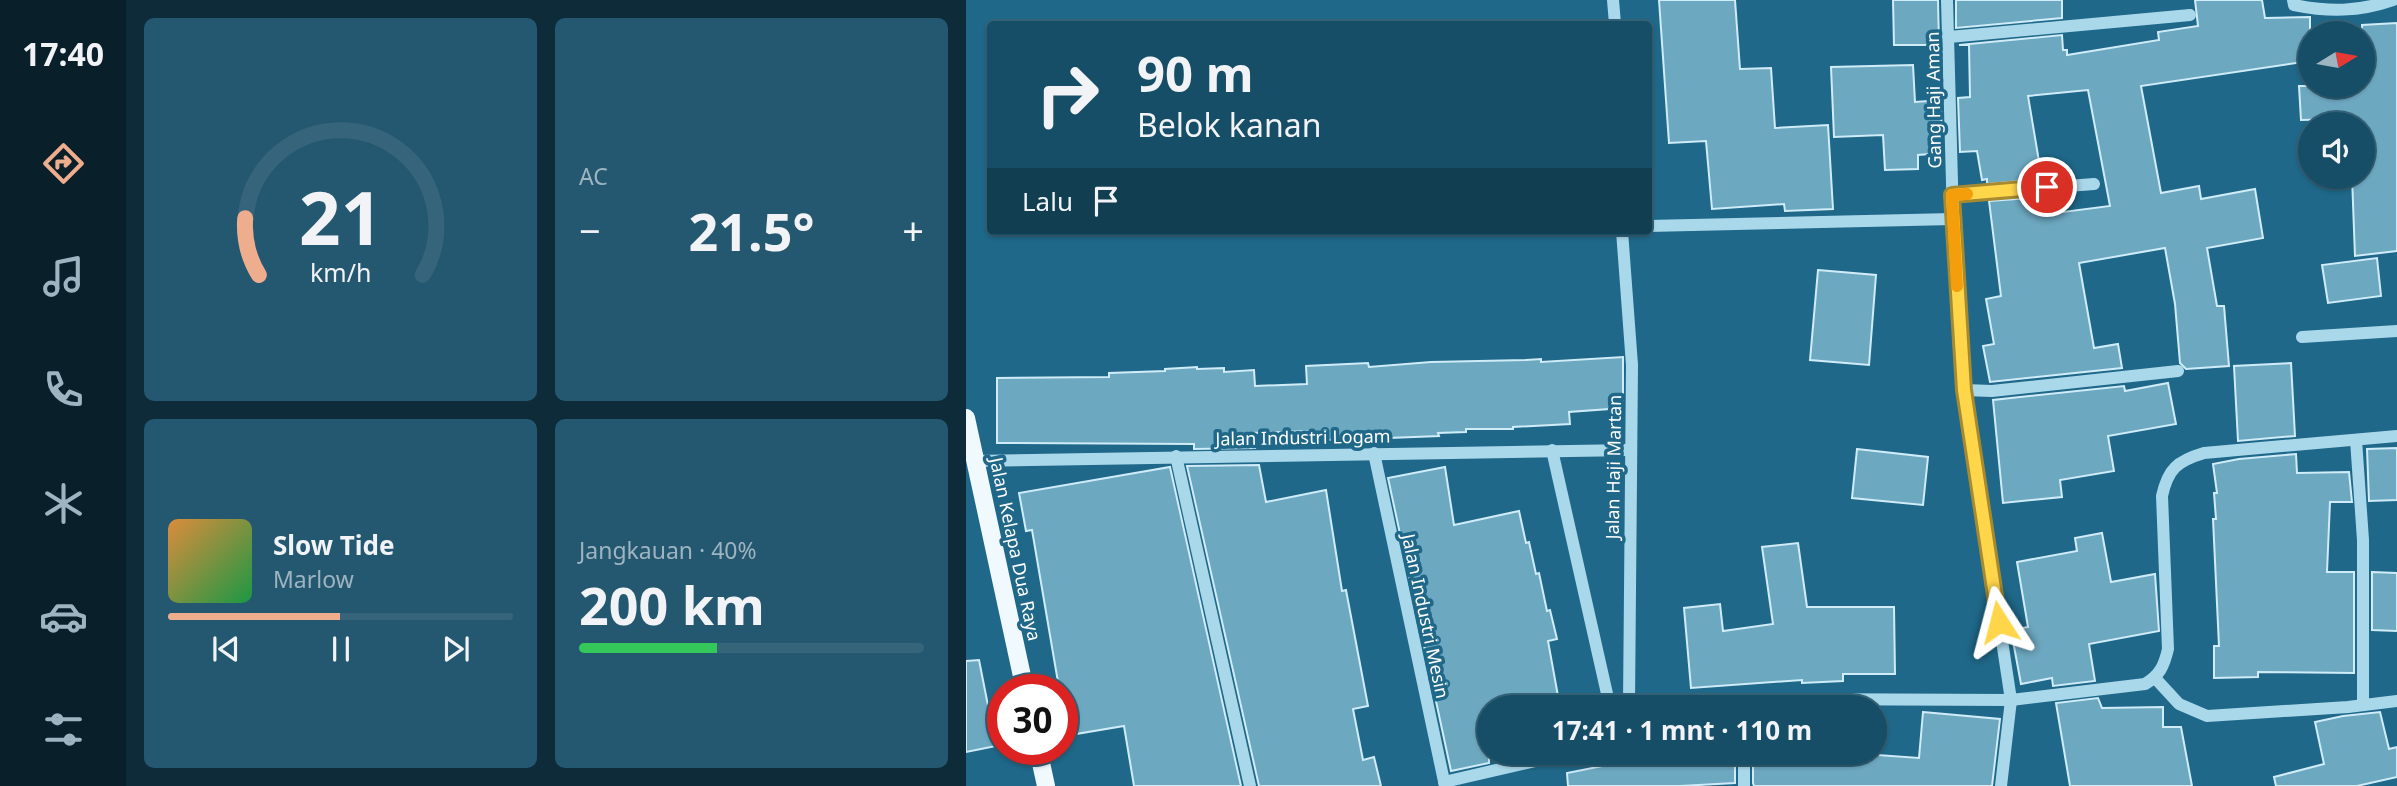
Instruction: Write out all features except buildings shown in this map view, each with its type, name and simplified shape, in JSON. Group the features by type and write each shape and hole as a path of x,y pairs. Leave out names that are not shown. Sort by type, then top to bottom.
{"main road":[{"name":"Jalan Kelapa Dua Raya","path":"966,418 1021,674"},
{"path":"1041,765 1046,786"}],"street":[{"path":"1613,0 1615,21"},
{"name":"Gang Haji Aman","path":"1947,0 1953,219 1964,390 2011,700 2001,786"},
{"path":"2293,0 2294,5 2322,11 2372,6 2393,0"},
{"path":"1949,37 2190,15"},
{"path":"1952,195 2094,184"},
{"path":"1652,226 1953,219"},
{"name":"Jalan Haji Martan","path":"1622,235 1632,365 1629,695"},
{"path":"2302,337 2397,331"},
{"path":"1964,390 1992,391 2178,371"},
{"path":"1887,701 2011,700 2145,684 2155,678 2164,667 2168,649 2162,496 2166,480 2173,469 2186,458 2204,453 2397,436"},
{"path":"2357,440 2363,540 2363,705"},
{"name":"Jalan Industri Logam","path":"971,450 1176,456 1631,450"},
{"path":"1552,450 1606,695"},
{"name":"Jalan Industri Mesin","path":"1374,453 1444,784"},
{"path":"1176,456 1250,786"},
{"path":"2155,678 2179,704 2207,716 2397,701"},
{"path":"1444,784 1521,765"},
{"path":"1744,765 1744,786"}],"slow traffic":[{"path":"1957,286 1952,195 1967,194"}],"route":[{"path":"1999,622 1964,390 1952,195 2047,187"}]}
